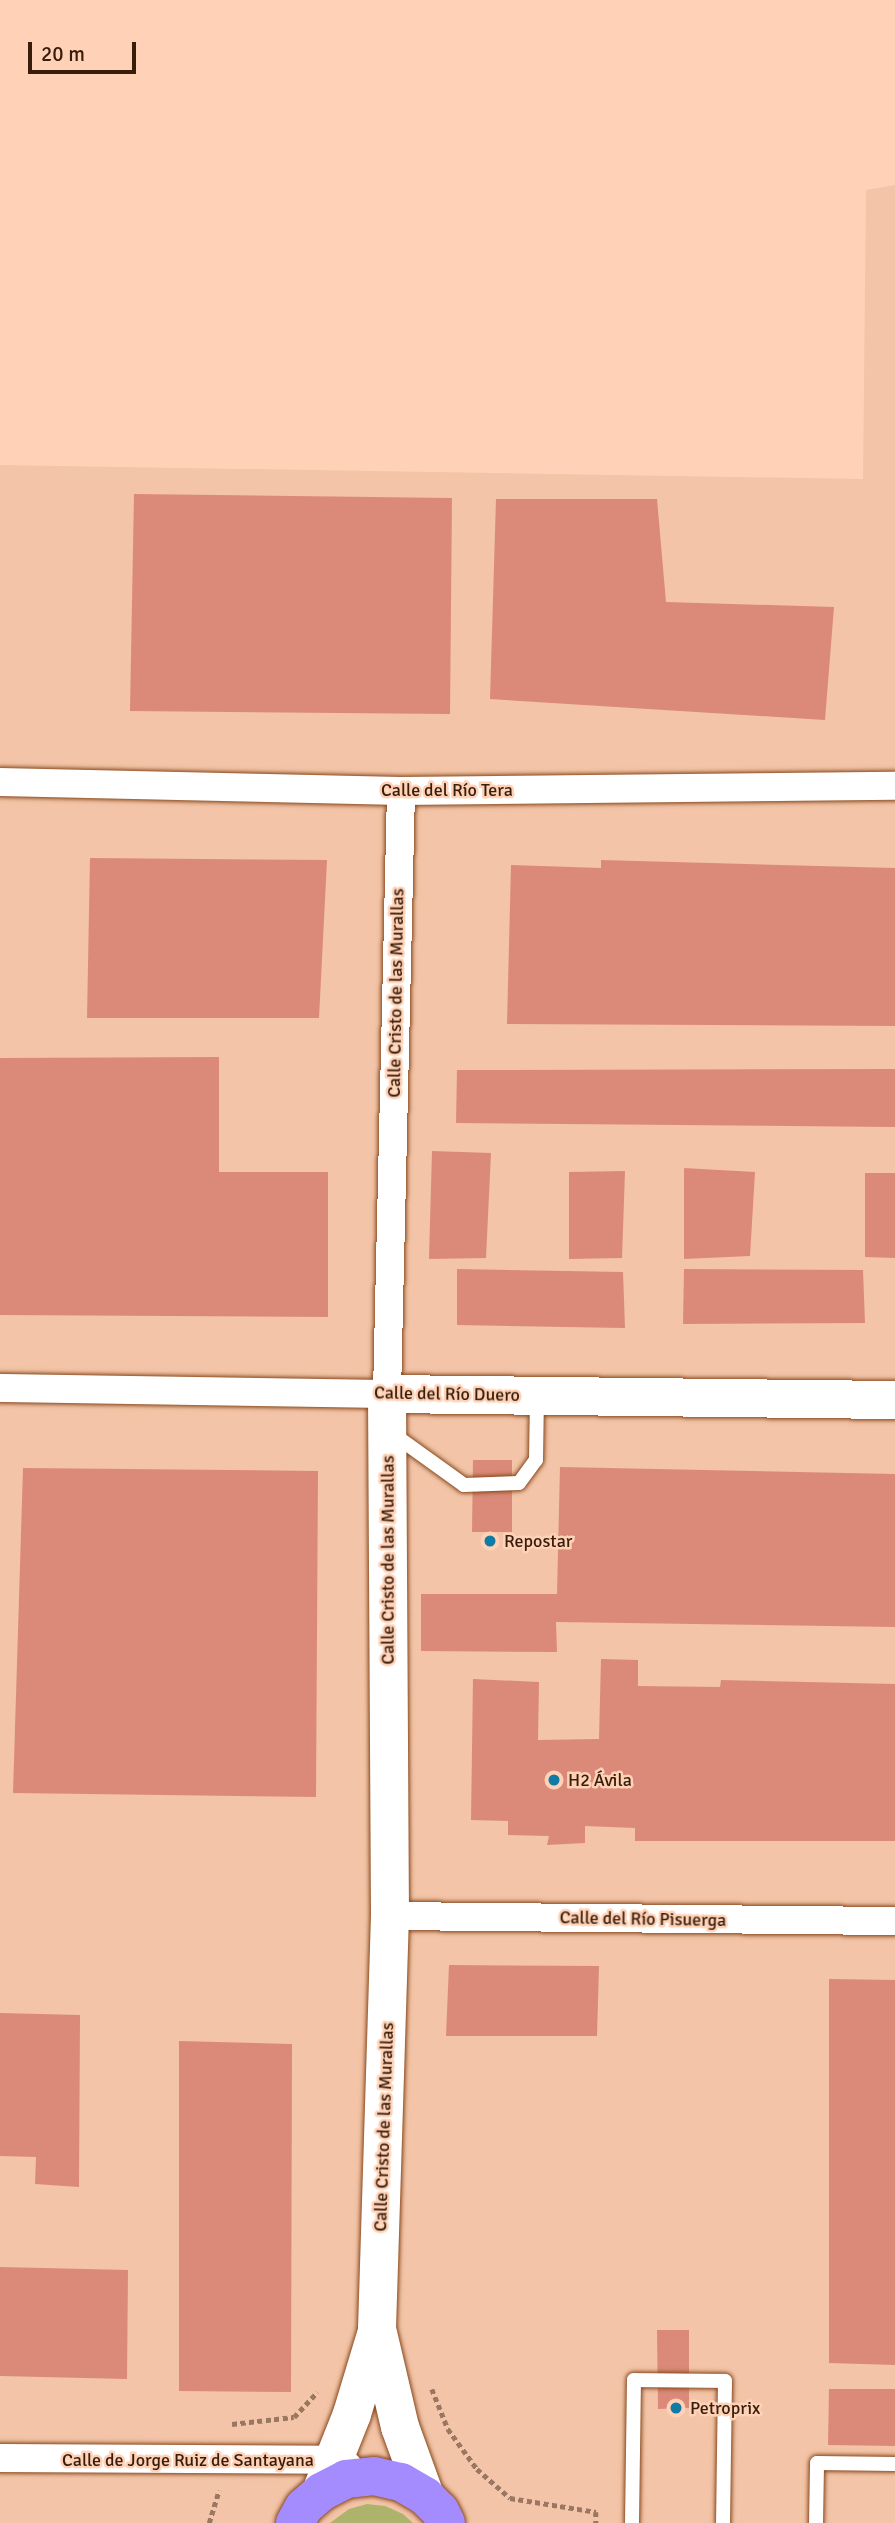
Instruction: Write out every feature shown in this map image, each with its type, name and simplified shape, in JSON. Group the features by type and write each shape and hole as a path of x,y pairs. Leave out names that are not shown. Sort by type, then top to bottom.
{"highway":[{"name":"Calle de Jorge Ruiz de Santayana","path":"267,2523 346,2480 374,2476 401,2482 446,2513"}],"street":[{"name":"Calle del Río Tera","path":"0,782 401,791 895,786"},
{"name":"Calle Cristo de las Murallas","path":"313,2496 352,2414 377,2329 390,1916 387,1412 401,791"},
{"name":"Calle del Río Duero","path":"0,1388 387,1412 537,1396 895,1400"},
{"name":"Calle del Río Pisuerga","path":"390,1916 895,1921"},
{"name":"Calle Cristo de las Murallas","path":"377,2329 400,2427 446,2513"},
{"name":"Calle de Jorge Ruiz de Santayana","path":"0,2458 313,2496"}],"lane":[{"path":"387,1412 464,1485 519,1483 536,1460 537,1396"},
{"path":"632,2523 634,2380 725,2381 723,2523"},
{"path":"816,2523 817,2463 895,2465"}],"shaded area":[{"path":"895,185 895,2523 0,2523 0,465 863,479 866,190"}],"green space":[{"path":"367,2504 385,2506 403,2514 413,2523 330,2523 349,2509"}],"building":[{"path":"134,494 452,498 450,714 130,711"},
{"path":"496,499 657,499 666,602 834,607 825,720 490,699"},
{"path":"90,858 327,860 319,1018 87,1018"},
{"path":"601,860 895,868 895,1026 507,1024 511,865 601,868"},
{"path":"219,1057 219,1172 328,1172 328,1317 0,1315 0,1058"},
{"path":"895,1069 895,1127 456,1123 457,1070"},
{"path":"432,1151 491,1153 486,1258 429,1259"},
{"path":"684,1168 755,1172 750,1256 684,1259"},
{"path":"625,1171 622,1258 569,1259 569,1172"},
{"path":"865,1173 895,1173 895,1258 865,1257"},
{"path":"457,1269 623,1272 625,1328 457,1325"},
{"path":"684,1269 863,1270 865,1323 683,1324"},
{"path":"473,1460 512,1460 512,1532 472,1532"},
{"path":"560,1467 895,1474 895,1627 556,1622 557,1652 421,1651 421,1594 557,1594"},
{"path":"23,1468 318,1471 316,1797 13,1793"},
{"path":"601,1659 638,1660 638,1686 720,1687 721,1680 895,1684 895,1841 635,1841 635,1828 585,1826 585,1843 547,1845 549,1836 508,1835 508,1821 471,1820 473,1679 539,1682 538,1740 599,1739"},
{"path":"449,1965 599,1966 597,2036 446,2036"},
{"path":"829,1979 895,1980 895,2365 829,2363"},
{"path":"0,2013 80,2015 79,2187 35,2184 36,2157 0,2156"},
{"path":"179,2041 292,2044 291,2392 179,2391"},
{"path":"0,2267 128,2270 127,2379 0,2376"},
{"path":"657,2330 689,2330 689,2408 658,2409"},
{"path":"829,2389 895,2389 895,2446 828,2445"}],"place":[{"name":"Repostar","path":"490,1541"},
{"name":"H2 Ávila","path":"554,1780"},
{"name":"Petroprix","path":"676,2408"}]}
